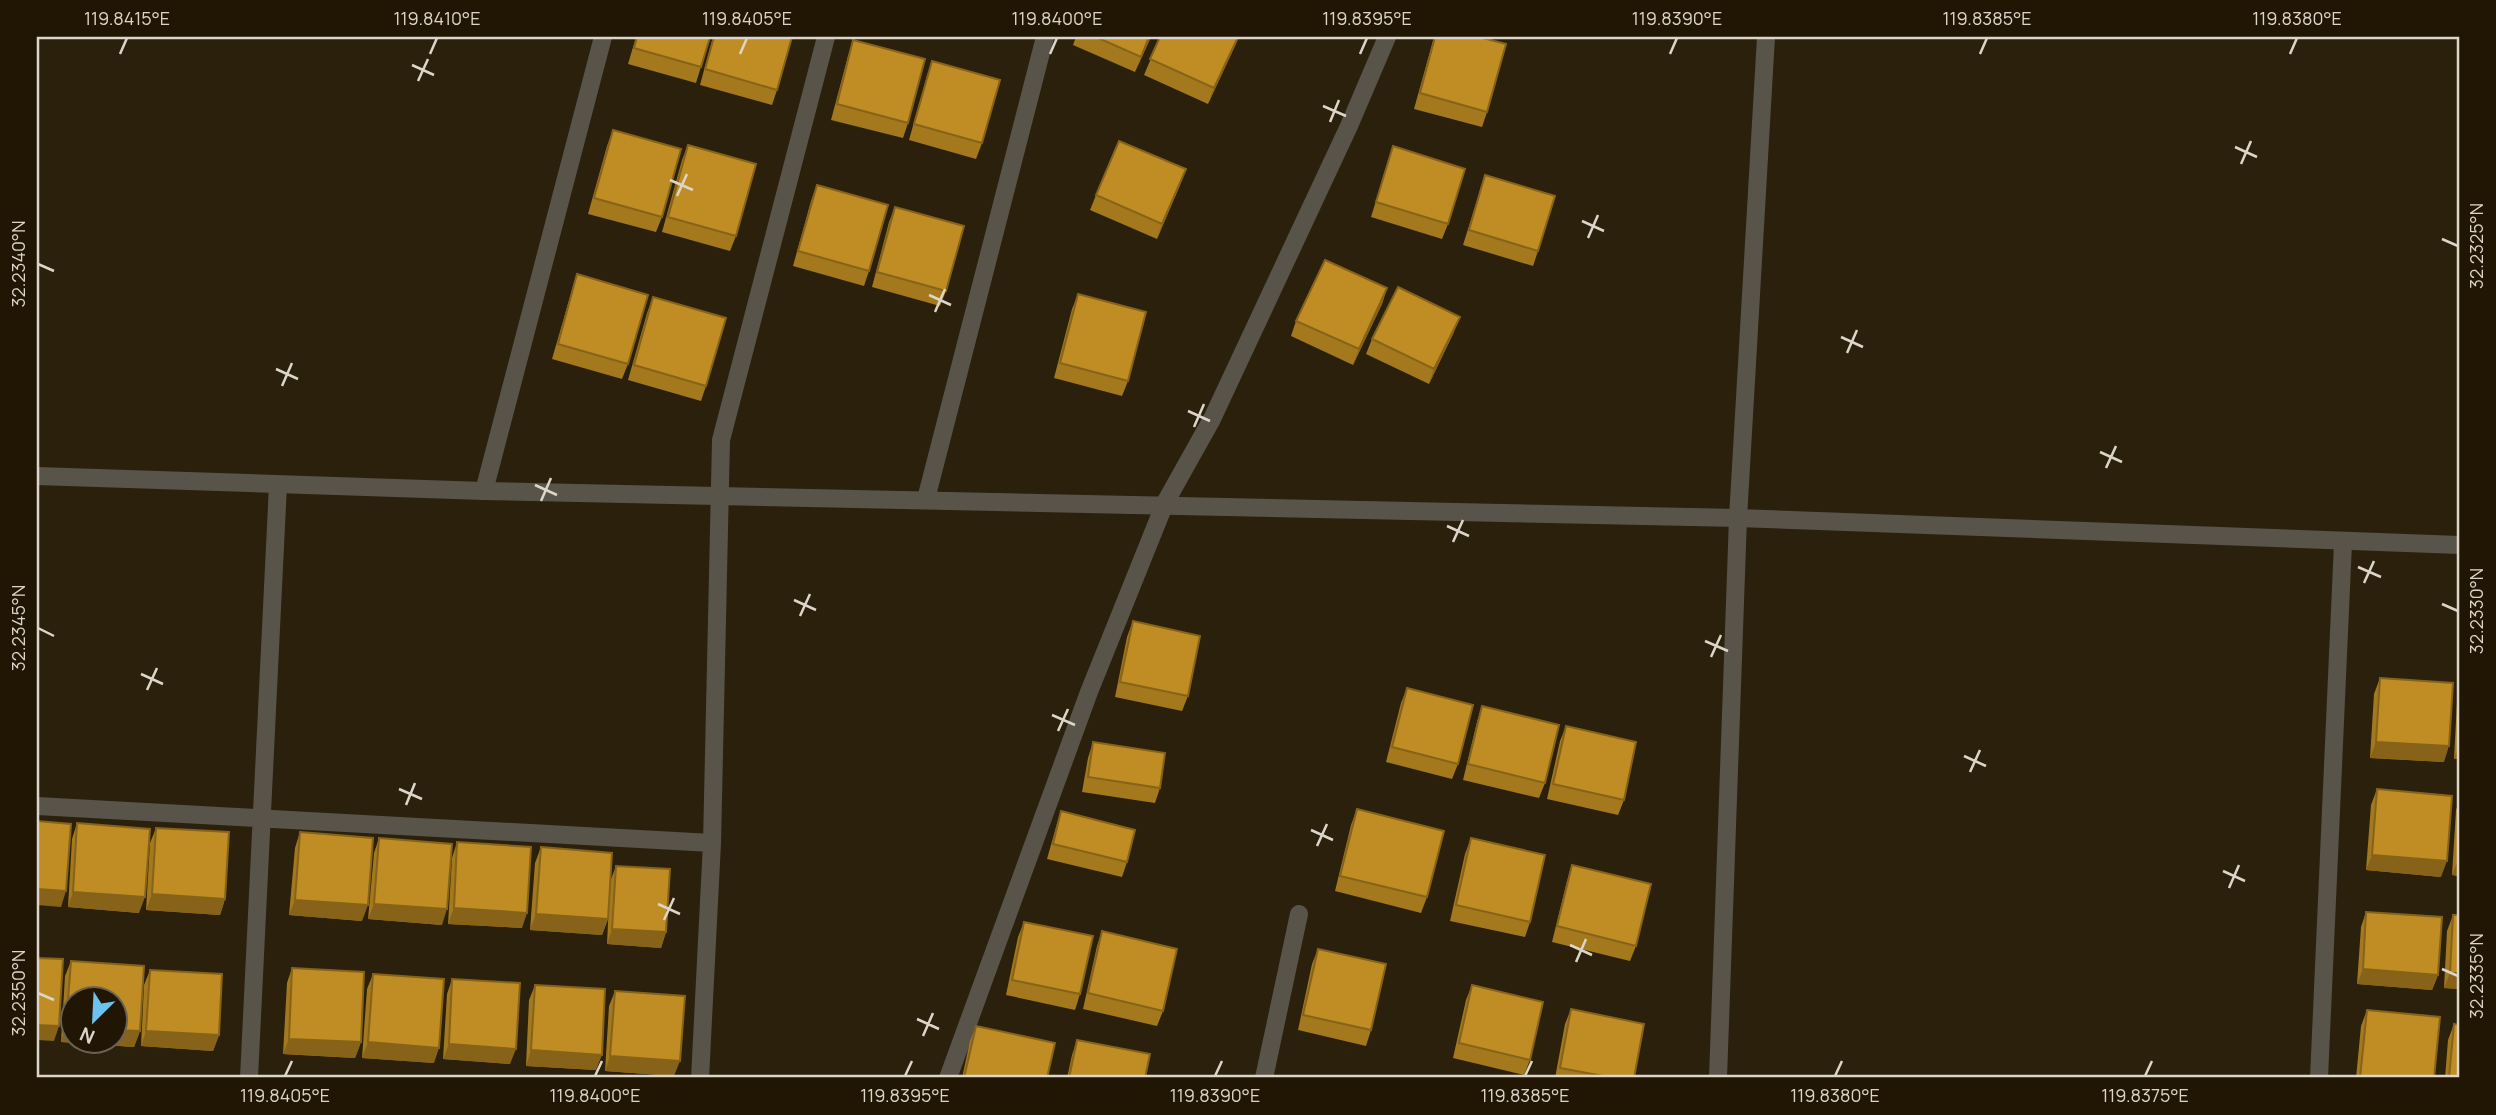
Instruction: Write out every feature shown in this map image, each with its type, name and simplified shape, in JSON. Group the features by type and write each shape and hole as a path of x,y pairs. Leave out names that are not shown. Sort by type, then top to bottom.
{"street":[{"path":"484,491 603,37"},
{"path":"700,1078 712,844 721,440 826,37"},
{"path":"926,499 1045,37"},
{"path":"948,1078 1090,692 1165,503 1212,419 1349,126 1387,37"},
{"path":"1718,1078 1738,518 1766,37"},
{"path":"37,476 484,491 1165,503 1738,518 2343,543 2459,545"},
{"path":"249,1078 278,485"},
{"path":"2319,1078 2343,543"},
{"path":"37,806 712,844"},
{"path":"1264,1078 1300,914"}],"building":[{"path":"637,37 710,37 701,67 634,48"},
{"path":"714,37 792,37 777,90 705,69"},
{"path":"1096,37 1149,37 1141,57"},
{"path":"1160,37 1238,37 1214,88 1150,59"},
{"path":"1435,37 1479,37 1506,44 1487,112 1420,93"},
{"path":"853,40 925,59 908,123 837,104"},
{"path":"932,61 1000,80 982,143 914,124"},
{"path":"613,130 681,149 662,217 594,198"},
{"path":"1119,141 1186,169 1162,224 1096,195"},
{"path":"688,145 756,164 736,236 668,217"},
{"path":"1393,146 1465,169 1448,224 1376,202"},
{"path":"1485,175 1555,196 1538,251 1469,230"},
{"path":"817,185 888,205 869,271 798,251"},
{"path":"895,207 964,226 946,291 877,272"},
{"path":"1325,260 1387,288 1359,349 1296,321"},
{"path":"577,274 648,295 628,364 558,344"},
{"path":"1398,287 1460,317 1434,369 1372,339"},
{"path":"1078,294 1146,312 1128,381 1060,363"},
{"path":"653,297 726,318 706,386 634,365"},
{"path":"1133,621 1200,636 1188,696 1120,682"},
{"path":"2380,678 2453,683 2449,746 2376,742"},
{"path":"1407,688 1473,705 1458,764 1392,747"},
{"path":"1482,706 1559,725 1545,783 1468,764"},
{"path":"1566,726 1636,742 1624,800 1553,784"},
{"path":"1093,742 1165,753 1160,788 1088,777"},
{"path":"2377,789 2452,796 2447,861 2372,855"},
{"path":"1357,809 1444,831 1427,897 1340,876"},
{"path":"1061,811 1135,830 1127,862 1053,844"},
{"path":"37,821 71,824 66,891 37,889"},
{"path":"77,823 150,829 145,897 73,892"},
{"path":"156,828 229,832 225,899 152,894"},
{"path":"300,832 373,838 368,905 295,900"},
{"path":"379,838 452,844 447,909 374,904"},
{"path":"1471,838 1545,855 1530,922 1456,905"},
{"path":"457,842 531,847 527,913 454,908"},
{"path":"541,847 612,853 608,919 536,914"},
{"path":"1572,865 1651,884 1636,946 1557,926"},
{"path":"616,866 670,869 666,932 612,929"},
{"path":"2366,912 2442,917 2438,975 2363,969"},
{"path":"2453,915 2459,915 2459,973 2450,973"},
{"path":"1024,922 1093,936 1080,994 1012,980"},
{"path":"1102,931 1177,949 1163,1011 1088,993"},
{"path":"1318,949 1386,964 1371,1030 1303,1015"},
{"path":"37,958 63,959 59,1026 37,1025"},
{"path":"71,961 144,966 140,1031 130,1031 130,986 69,986"},
{"path":"292,968 364,972 361,1042 289,1039"},
{"path":"150,970 222,974 219,1035 146,1031"},
{"path":"373,974 444,979 439,1048 368,1042"},
{"path":"452,979 520,983 516,1049 449,1044"},
{"path":"535,985 605,989 602,1055 531,1050"},
{"path":"1472,985 1543,1002 1530,1060 1459,1043"},
{"path":"615,991 685,996 680,1061 610,1056"},
{"path":"1571,1009 1644,1024 1634,1078 1614,1078 1560,1068"},
{"path":"2367,1010 2440,1017 2434,1078 2360,1078"},
{"path":"2454,1024 2459,1025 2459,1078 2449,1078"},
{"path":"976,1026 1055,1043 1047,1078 964,1078"},
{"path":"1077,1040 1150,1054 1145,1078 1069,1078"}]}
